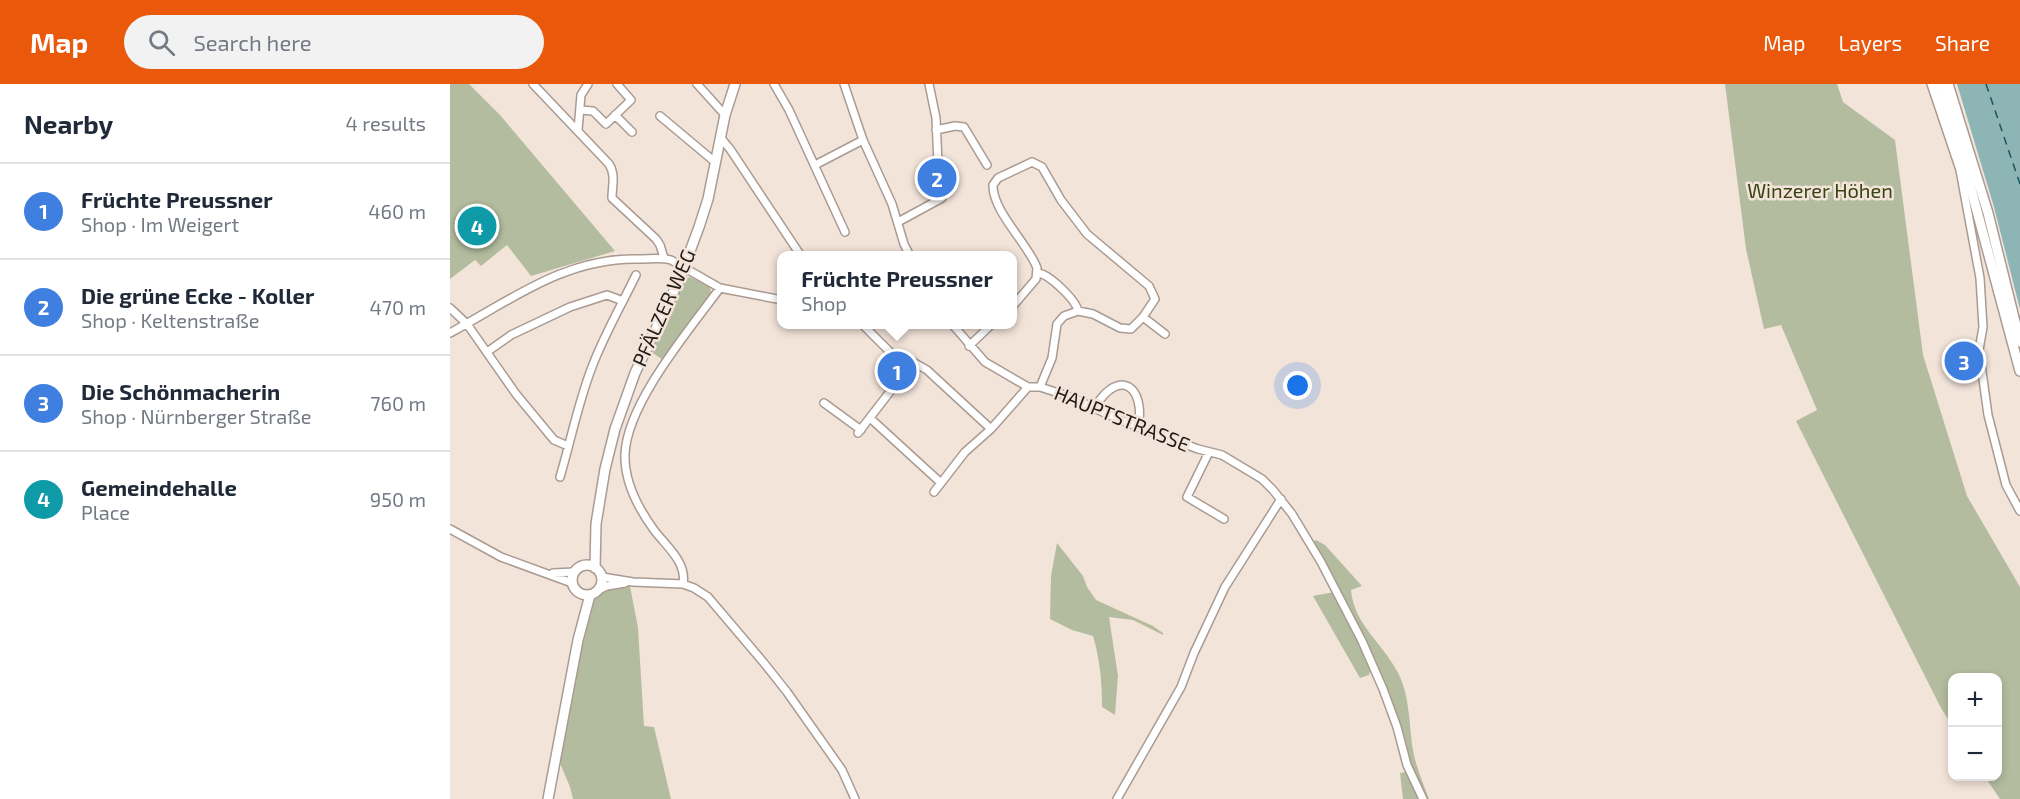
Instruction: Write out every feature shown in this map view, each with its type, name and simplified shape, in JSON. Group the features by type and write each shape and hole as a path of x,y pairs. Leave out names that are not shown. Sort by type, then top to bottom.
{"street":[{"path":"534,84 613,170 612,198 656,239 664,258"},
{"path":"578,130 581,95 588,84"},
{"path":"580,110 593,111 606,124 631,100 616,84"},
{"path":"697,84 725,115"},
{"name":"PFÄLZER WEG","path":"597,524 609,453 634,373 684,267 708,199 725,115 735,84"},
{"path":"774,84 786,102 845,232"},
{"path":"844,84 863,140 908,251"},
{"path":"898,222 942,198 936,130 928,84"},
{"path":"1931,84 1960,170 1980,278 1983,327 1980,350 1988,415 2006,485 2020,511"},
{"path":"1939,84 1966,170 2020,371"},
{"path":"1948,84 1988,213 2020,342"},
{"path":"615,115 632,132"},
{"path":"660,116 715,162"},
{"path":"936,130 955,126 964,127 987,165"},
{"path":"720,137 798,251"},
{"path":"815,165 863,140"},
{"path":"1017,301 1033,283 1038,273 1036,264 1011,227 993,188 998,178 1032,162 1042,167 1061,200 1087,234 1153,290 1154,303 1135,327 1126,330 1093,314 1078,311 1064,316 1057,324 1052,358 1040,387"},
{"path":"450,333 531,285 567,270 627,258 664,258 720,288 777,299"},
{"path":"1038,273 1046,275 1075,303 1078,311"},
{"path":"560,477 574,419 592,366 602,341 636,275"},
{"path":"683,584 683,568 651,526 634,499 629,486 625,455 627,434 642,402 670,355 720,288"},
{"path":"487,352 519,331 570,307 607,295 623,301"},
{"path":"450,308 467,324 516,394 554,440 568,446"},
{"path":"1143,317 1165,334"},
{"path":"867,329 893,356 913,362 927,370 991,429"},
{"name":"HAUPTSTRASSE","path":"956,329 985,362 1028,387 1040,387 1068,396 1138,427 1222,455 1262,479 1292,514 1321,562 1374,668 1397,727 1407,765 1423,799"},
{"path":"969,346 987,329"},
{"path":"824,403 859,432 913,362"},
{"path":"1095,408 1108,390 1115,385 1122,384 1130,389 1139,404 1138,427"},
{"path":"934,492 966,452 991,429 1028,387"},
{"path":"870,418 941,483"},
{"path":"1209,452 1187,497 1224,519"},
{"path":"1117,799 1181,687 1194,653 1225,588 1281,499"},
{"path":"597,524 595,568 602,577 633,582 683,584 708,597 765,663 842,770 855,799"},
{"path":"584,566 597,524"},
{"path":"450,529 501,557 550,573 572,583 578,592 580,601 578,640 548,799"},
{"path":"550,573 574,572 584,566 595,568"},
{"path":"572,583 574,572"},
{"path":"578,640 594,592 601,586 602,577"},
{"path":"578,592 594,592 607,586 633,582"}],"green space":[{"path":"450,84 469,84 500,115 615,251 531,276 507,245 481,266 475,260 450,279"},
{"name":"Winzerer Höhen","path":"1725,84 1837,84 1843,102 1895,140 1923,355 1967,496 2020,587 2020,799 2000,799 1988,781 2002,781 2002,673 1948,673 1948,719 1796,421 1817,410 1781,325 1764,329 1746,249"},
{"path":"690,277 710,287 711,293 663,360 650,351 684,279"},
{"path":"1316,540 1325,545 1362,586 1351,590 1353,602 1363,624 1392,662 1402,682 1407,701 1414,756 1429,799 1425,799 1413,777 1381,680 1311,543"},
{"path":"1057,543 1083,576 1096,600 1153,626 1163,633 1163,635 1133,620 1109,617 1118,676 1115,715 1102,707 1100,671 1093,636 1072,630 1050,619 1051,576"},
{"path":"630,586 638,628 644,726 654,727 671,799 573,799 560,763 585,622 591,604 599,594 611,589"},
{"path":"1334,592 1371,667 1369,675 1360,678 1313,596"},
{"path":"1406,772 1419,799 1403,799 1400,773"}],"water":[{"path":"1957,84 2020,84 2020,309 1994,207"}],"ferry route":[{"path":"1986,84 2020,184"}],"place":[{"name":"Die grüne Ecke - Koller","path":"937,178"},
{"name":"Gemeindehalle","path":"477,226"},
{"name":"Die Schönmacherin","path":"1964,361"},
{"name":"Früchte Preussner","path":"897,371"}]}
